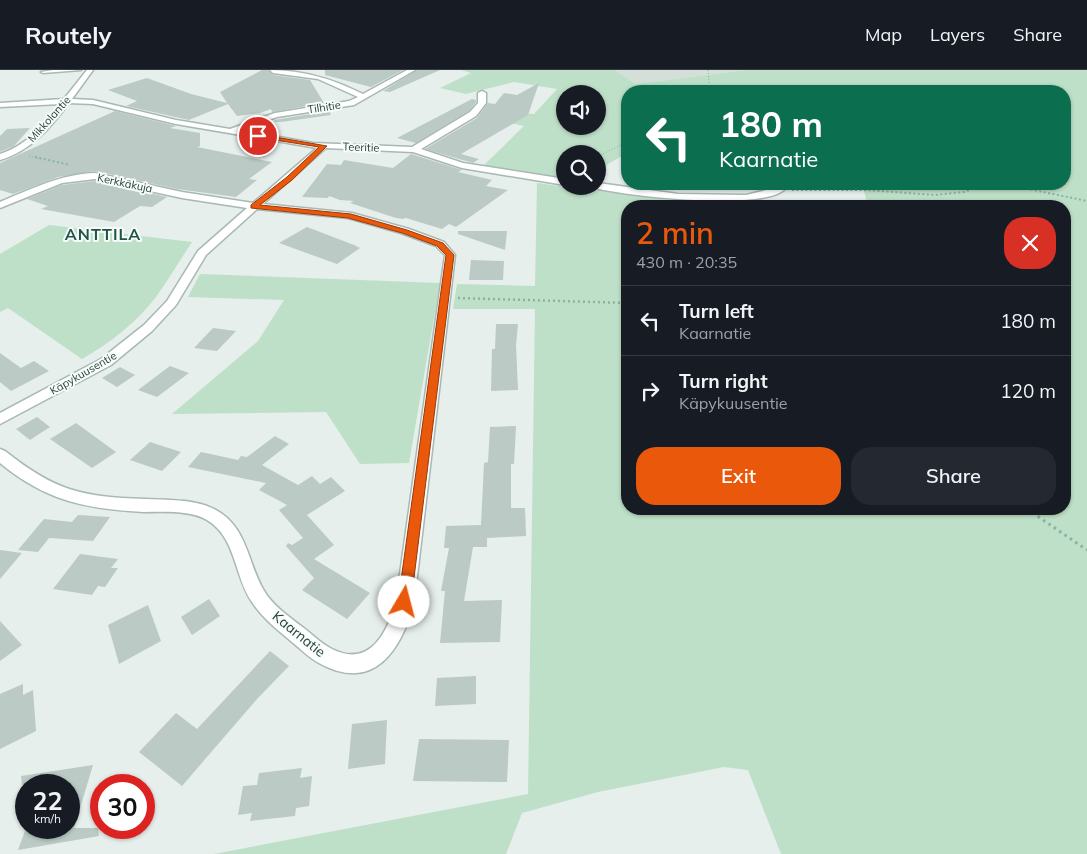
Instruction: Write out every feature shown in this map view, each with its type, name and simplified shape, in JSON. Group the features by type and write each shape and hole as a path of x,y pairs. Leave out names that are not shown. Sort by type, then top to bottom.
{"street":[{"name":"Mikkolantie","path":"0,157 34,140 68,101 90,70"},
{"name":"Tilhitie","path":"231,131 275,115 351,103 412,70"},
{"path":"273,71 293,72 327,79 364,97"},
{"path":"414,150 473,114 482,103 482,93"},
{"name":"Teeritie","path":"0,105 68,101 93,102 176,122 324,146 414,150 462,165 556,181"},
{"name":"Käpykuusentie","path":"1,418 106,362 128,345 148,328 172,302 202,253 324,146"},
{"name":"Kerkkäkuja","path":"0,205 68,178 84,175 182,195 254,206"},
{"path":"606,187 621,189"},
{"path":"626,190 678,197 746,198 779,190"},
{"name":"Kaarnatie","path":"0,455 41,483 67,496 111,504 164,506 202,511 219,519 230,531 237,544 256,595 279,620 328,658 356,664 379,656 390,643 400,625 406,592 450,255 440,244 405,231 349,215 254,206"}],"lane":[{"path":"43,72 79,70"}],"path":[{"path":"708,70 709,85"},
{"path":"606,152 621,145"},
{"path":"22,154 89,170 84,175"},
{"path":"779,190 867,190 935,195 970,190"},
{"path":"1033,190 1087,201"},
{"path":"445,298 621,303"},
{"path":"1036,515 1087,550"}],"shaded area":[{"path":"615,70 746,70 636,84"}],"green space":[{"path":"461,70 615,70 636,84 746,70 1087,70 1087,854 781,854 748,770 724,767 598,792 522,813 506,854 214,854 528,794 535,309 453,309 457,284 535,286 537,183 556,185 556,195 606,195 606,192 668,200 621,200 621,515 1071,515 1071,200 866,200 864,190 1071,190 1071,85 621,85 621,157 606,165 606,145 556,145 556,178 483,166 524,126 478,116 483,112 534,114 556,90 556,135 606,135 606,85 556,85 556,89 514,82 466,94 440,88 471,73"},
{"path":"49,225 192,242 156,297 140,315 103,346 82,359 8,308 0,312 0,254"},
{"path":"200,274 440,283 409,463 360,464 326,412 172,414 258,341 284,300 188,297"}],"building":[{"path":"262,70 268,70 273,75 310,80 324,103 272,112 271,109 260,113 237,116 228,104 189,120 126,106 137,101 108,90 147,78 191,94 227,103 220,92"},
{"path":"325,70 403,70 371,87 325,75"},
{"path":"417,70 440,70 390,92 383,91"},
{"path":"539,83 528,115 461,154 479,159 473,163 425,149 477,118 488,103 495,104 504,93 517,95"},
{"path":"472,99 476,100 476,102 469,111 416,143 397,138"},
{"path":"115,111 176,126 170,128 200,133 200,146 197,147 272,162 249,179 257,180 236,197 177,189 95,171 58,177 13,194 0,190 0,163"},
{"path":"329,111 331,115 281,122 275,122 274,120"},
{"path":"30,128 14,146 0,152 0,136 7,129"},
{"path":"411,154 462,170 458,172 492,180 486,186 508,190 456,227 449,224 442,229 406,218 396,218 350,203 354,201 340,200 329,196 328,198 302,197 327,164 341,165 344,160 393,168"},
{"path":"95,181 167,197 152,207 140,206 114,222 41,209 48,206 27,199 62,185"},
{"path":"307,227 360,248 337,264 279,243"},
{"path":"458,231 507,231 505,250 458,234"},
{"path":"471,260 504,261 503,280 469,280"},
{"path":"496,324 518,324 516,345 518,390 491,391 492,349 495,349"},
{"path":"213,328 236,331 217,351 194,348"},
{"path":"0,353 21,368 34,361 49,371 11,391 0,382"},
{"path":"170,366 189,373 157,397 138,390"},
{"path":"120,367 135,375 117,387 102,378"},
{"path":"37,417 50,427 30,440 16,429"},
{"path":"76,423 116,452 92,468 50,439"},
{"path":"516,426 514,464 511,464 511,508 525,508 526,536 487,538 487,547 473,547 464,601 502,600 500,642 440,643 445,591 441,591 449,548 444,548 446,526 481,525 484,463 488,462 490,427"},
{"path":"275,436 289,444 262,465 298,485 312,476 320,484 331,477 345,491 307,515 334,545 314,559 370,593 347,619 302,590 314,578 286,546 288,543 292,545 303,538 279,510 287,505 259,490 266,483 188,467 201,452 238,460 241,456 247,457"},
{"path":"150,442 181,452 162,471 130,460"},
{"path":"78,515 110,517 93,541 49,538 38,552 18,550 44,519 72,522"},
{"path":"0,550 22,553 0,579"},
{"path":"80,554 118,559 111,568 118,568 105,587 98,586 92,595 53,589"},
{"path":"209,599 220,616 192,635 181,617"},
{"path":"148,605 161,641 119,664 108,625"},
{"path":"0,621 22,645 0,661"},
{"path":"270,651 289,666 257,699 182,786 139,752 176,713 197,729"},
{"path":"476,676 476,704 435,706 437,678"},
{"path":"23,684 23,695 33,690 36,731 0,749 0,694"},
{"path":"387,720 385,764 348,769 352,724"},
{"path":"419,739 509,740 507,782 413,781"},
{"path":"93,765 80,808 80,774 34,774"},
{"path":"302,768 300,778 312,776 309,806 296,808 295,816 250,821 252,813 238,815 243,786 257,785 259,773"},
{"path":"80,828 90,828 90,838 18,850 22,839 80,839"}],"district":[{"name":"ANTTILA","path":"103,234"}],"route":[{"path":"258,136 324,146 289,178 254,206 349,215 405,231 440,244 450,255 404,602"}]}
